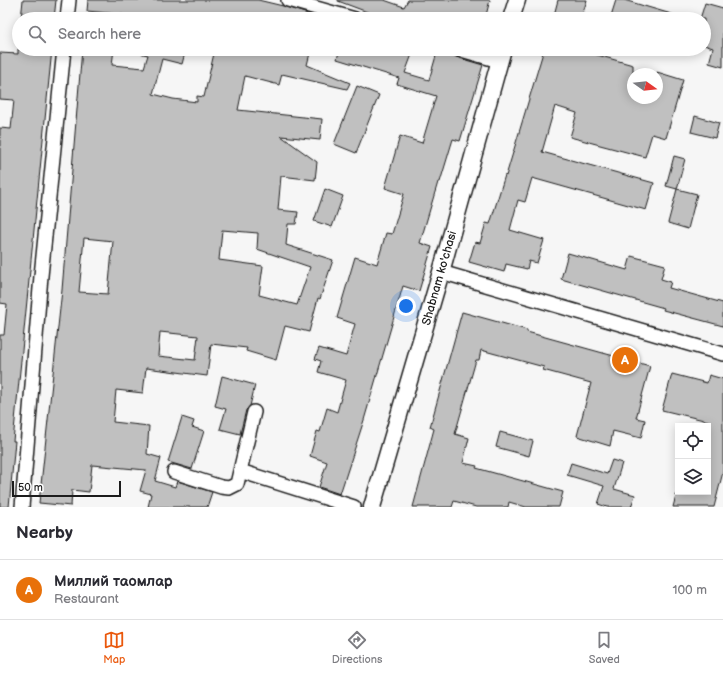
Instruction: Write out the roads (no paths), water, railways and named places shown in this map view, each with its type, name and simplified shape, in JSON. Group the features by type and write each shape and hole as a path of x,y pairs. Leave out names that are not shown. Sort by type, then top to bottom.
{"street":[{"path":"68,12 69,0"},
{"path":"288,0 330,12"},
{"path":"513,12 517,0"},
{"path":"22,507 41,276 63,56"},
{"name":"Shabnam ko'chasi","path":"372,507 441,272 501,56"},
{"path":"441,272 723,354"},
{"path":"174,472 221,487 229,488 237,484 254,412"},
{"path":"240,471 354,507"}],"place":[{"name":"Миллий таомлар","path":"625,360"}]}
